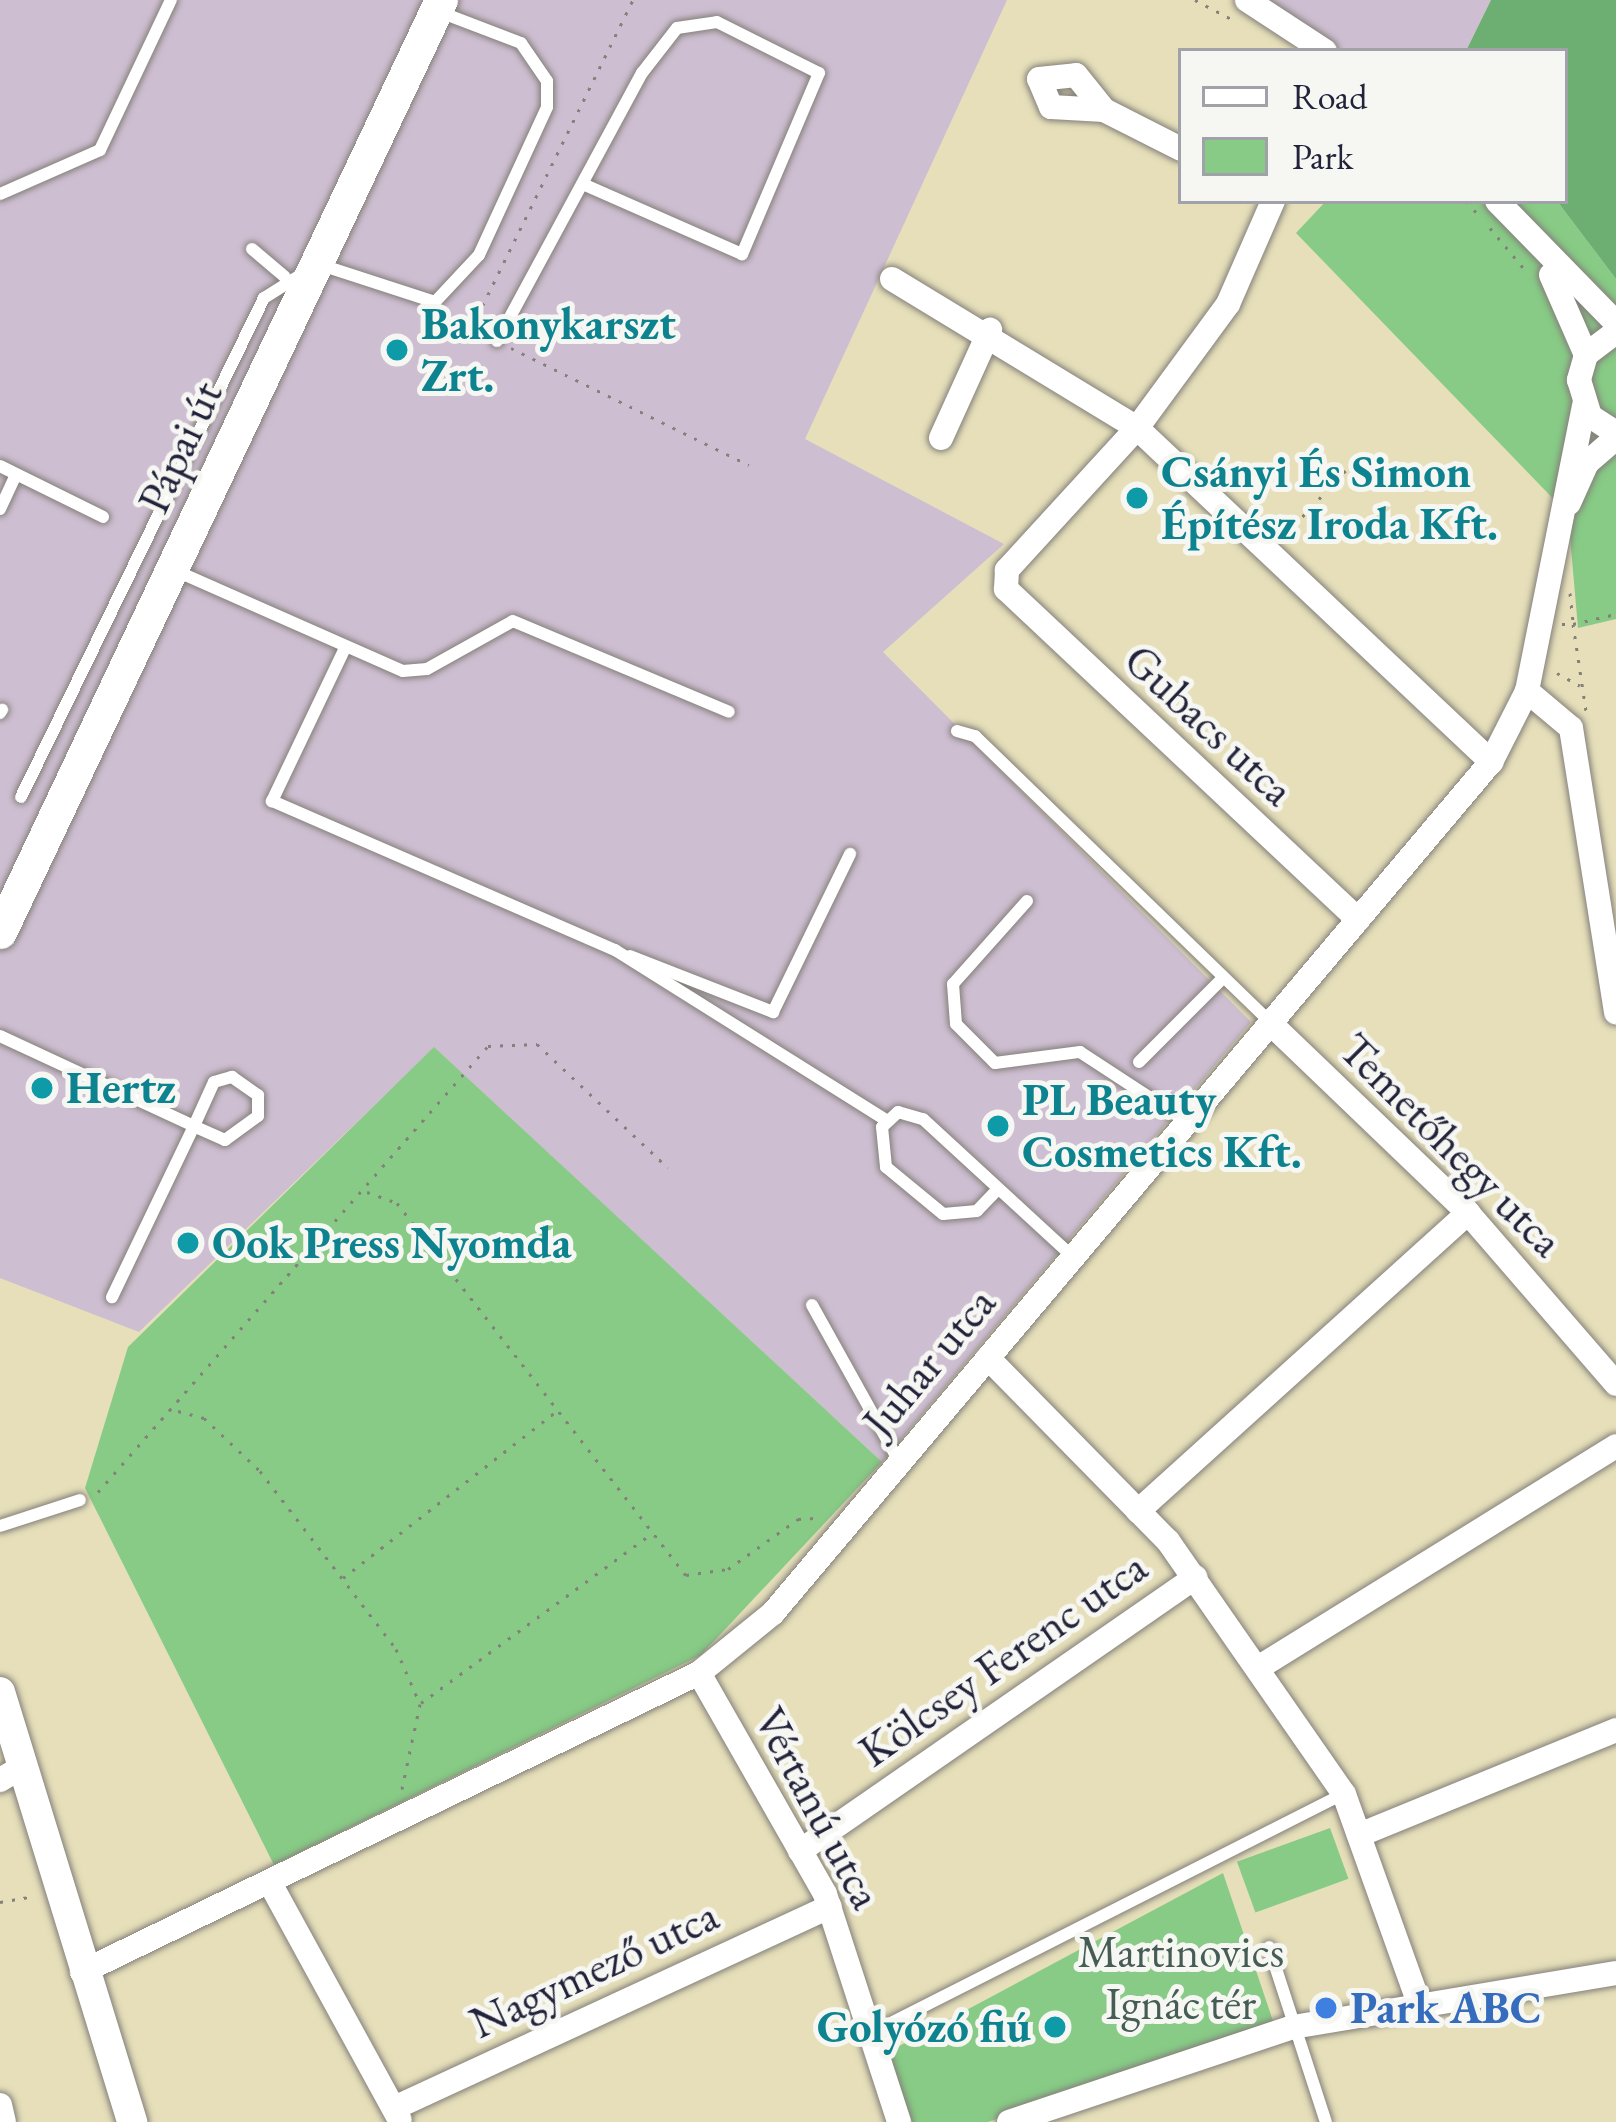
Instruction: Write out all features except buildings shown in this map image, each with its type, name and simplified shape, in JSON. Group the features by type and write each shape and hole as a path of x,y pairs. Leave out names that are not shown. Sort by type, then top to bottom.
{"main road":[{"name":"Pápai út","path":"0,932 438,6"}],"street":[{"path":"1247,0 1319,48"},
{"path":"1104,110 1178,147"},
{"path":"1136,428 1228,304 1272,204"},
{"path":"1500,204 1535,246 1616,322"},
{"path":"1535,246 1586,355 1616,332"},
{"path":"892,279 990,330 1136,428 1490,762"},
{"path":"941,438 990,330"},
{"name":"Juhar utca","path":"82,1972 699,1673 773,1612 1490,762 1526,691 1543,622 1584,406 1586,355"},
{"path":"1584,406 1616,435"},
{"name":"Gubacs utca","path":"1136,428 1006,570 1006,589 1358,920"},
{"name":"Juhar utca","path":"1560,522 1587,463 1616,435"},
{"path":"1526,691 1570,728 1616,1012"},
{"name":"Temetőhegy utca","path":"1270,1023 1468,1213 1616,1384"},
{"path":"1138,1511 1468,1213"},
{"path":"988,1358 1138,1511 1195,1577 1344,1794 1419,2004"},
{"path":"1258,1668 1616,1446"},
{"name":"Kölcsey Ferenc utca","path":"800,1851 1195,1577"},
{"name":"Vértanú utca","path":"699,1673 830,1907 899,2122"},
{"path":"0,1692 11,1774 61,1890 82,1972 132,2122"},
{"path":"1359,1835 1616,1730"},
{"path":"270,1883 398,2115"},
{"name":"Nagymező utca","path":"398,2115 830,1907"},
{"path":"1009,2122 1293,2027 1616,1973"},
{"path":"0,2105 4,2122"}],"lane":[{"path":"0,194 100,150 171,0"},
{"path":"21,796 263,298 285,277 318,264 417,304 465,279 548,106 538,59 521,43 438,6"},
{"path":"497,341 642,73 694,17 820,74 742,254 585,185"},
{"path":"252,249 285,277"},
{"path":"0,466 103,517"},
{"path":"0,509 16,474"},
{"path":"173,569 344,648 427,669 513,621 729,712"},
{"path":"344,648 272,800 615,950 773,1012 850,854"},
{"path":"957,731 975,736 1270,1023"},
{"path":"1028,901 953,984 956,1024 995,1063 1080,1052 1187,1121"},
{"path":"615,950 886,1120 915,1113 1073,1257"},
{"path":"1139,1062 1223,978"},
{"path":"0,1036 194,1126 224,1140 244,1133 258,1095 232,1077 214,1082 194,1126 112,1297"},
{"path":"886,1120 886,1167 943,1214 977,1211 998,1189"},
{"path":"812,1305 900,1462"},
{"path":"0,1526 80,1500"},
{"path":"871,2033 1344,1794"},
{"path":"1269,1946 1326,2122"}],"path":[{"path":"471,328 633,0"},
{"path":"1195,0 1249,29"},
{"path":"1469,204 1537,285"},
{"path":"417,304 749,465"},
{"path":"1268,552 1349,467"},
{"path":"1543,622 1573,624 1616,614"},
{"path":"1570,728 1587,716 1573,624"},
{"path":"1533,659 1581,687"},
{"path":"80,1500 122,1474 488,1046 521,1036 668,1168"},
{"path":"364,1192 397,1203 652,1533 700,1578 751,1557 798,1520 814,1515 841,1532"},
{"path":"342,1579 559,1408"},
{"path":"177,1411 204,1418 260,1471 396,1649 420,1703 415,1761 396,1799 402,1818"},
{"path":"420,1703 652,1533"},
{"path":"0,1902 61,1890"}],"shaded area":[{"path":"0,0 1007,0 805,439 1004,544 883,652 1251,1022 882,1462 434,1048 139,1332 0,1278"},
{"path":"1251,0 1491,0 1467,48 1323,48"}],"green space":[{"path":"1491,0 1616,0 1616,279 1559,204 1568,204 1568,48 1467,48"},
{"path":"1323,204 1559,204 1616,279 1616,619 1578,628 1568,514 1296,233"},
{"path":"434,1047 882,1462 701,1655 274,1865 85,1488 128,1347"},
{"path":"1330,1828 1348,1879 1255,1913 1237,1862"},
{"name":"Martinovics Ignác tér","path":"1223,1873 1274,2024 988,2122 909,2122 886,2053"}],"place":[{"name":"Bakonykarszt Zrt.","path":"397,350"},
{"name":"Csányi És Simon Építész Iroda Kft.","path":"1137,498"},
{"name":"Hertz","path":"42,1088"},
{"name":"PL Beauty Cosmetics Kft.","path":"998,1126"},
{"name":"Ook Press Nyomda","path":"188,1243"},
{"name":"Park ABC","path":"1326,2008"},
{"name":"Golyózó fiú","path":"1055,2027"}]}
